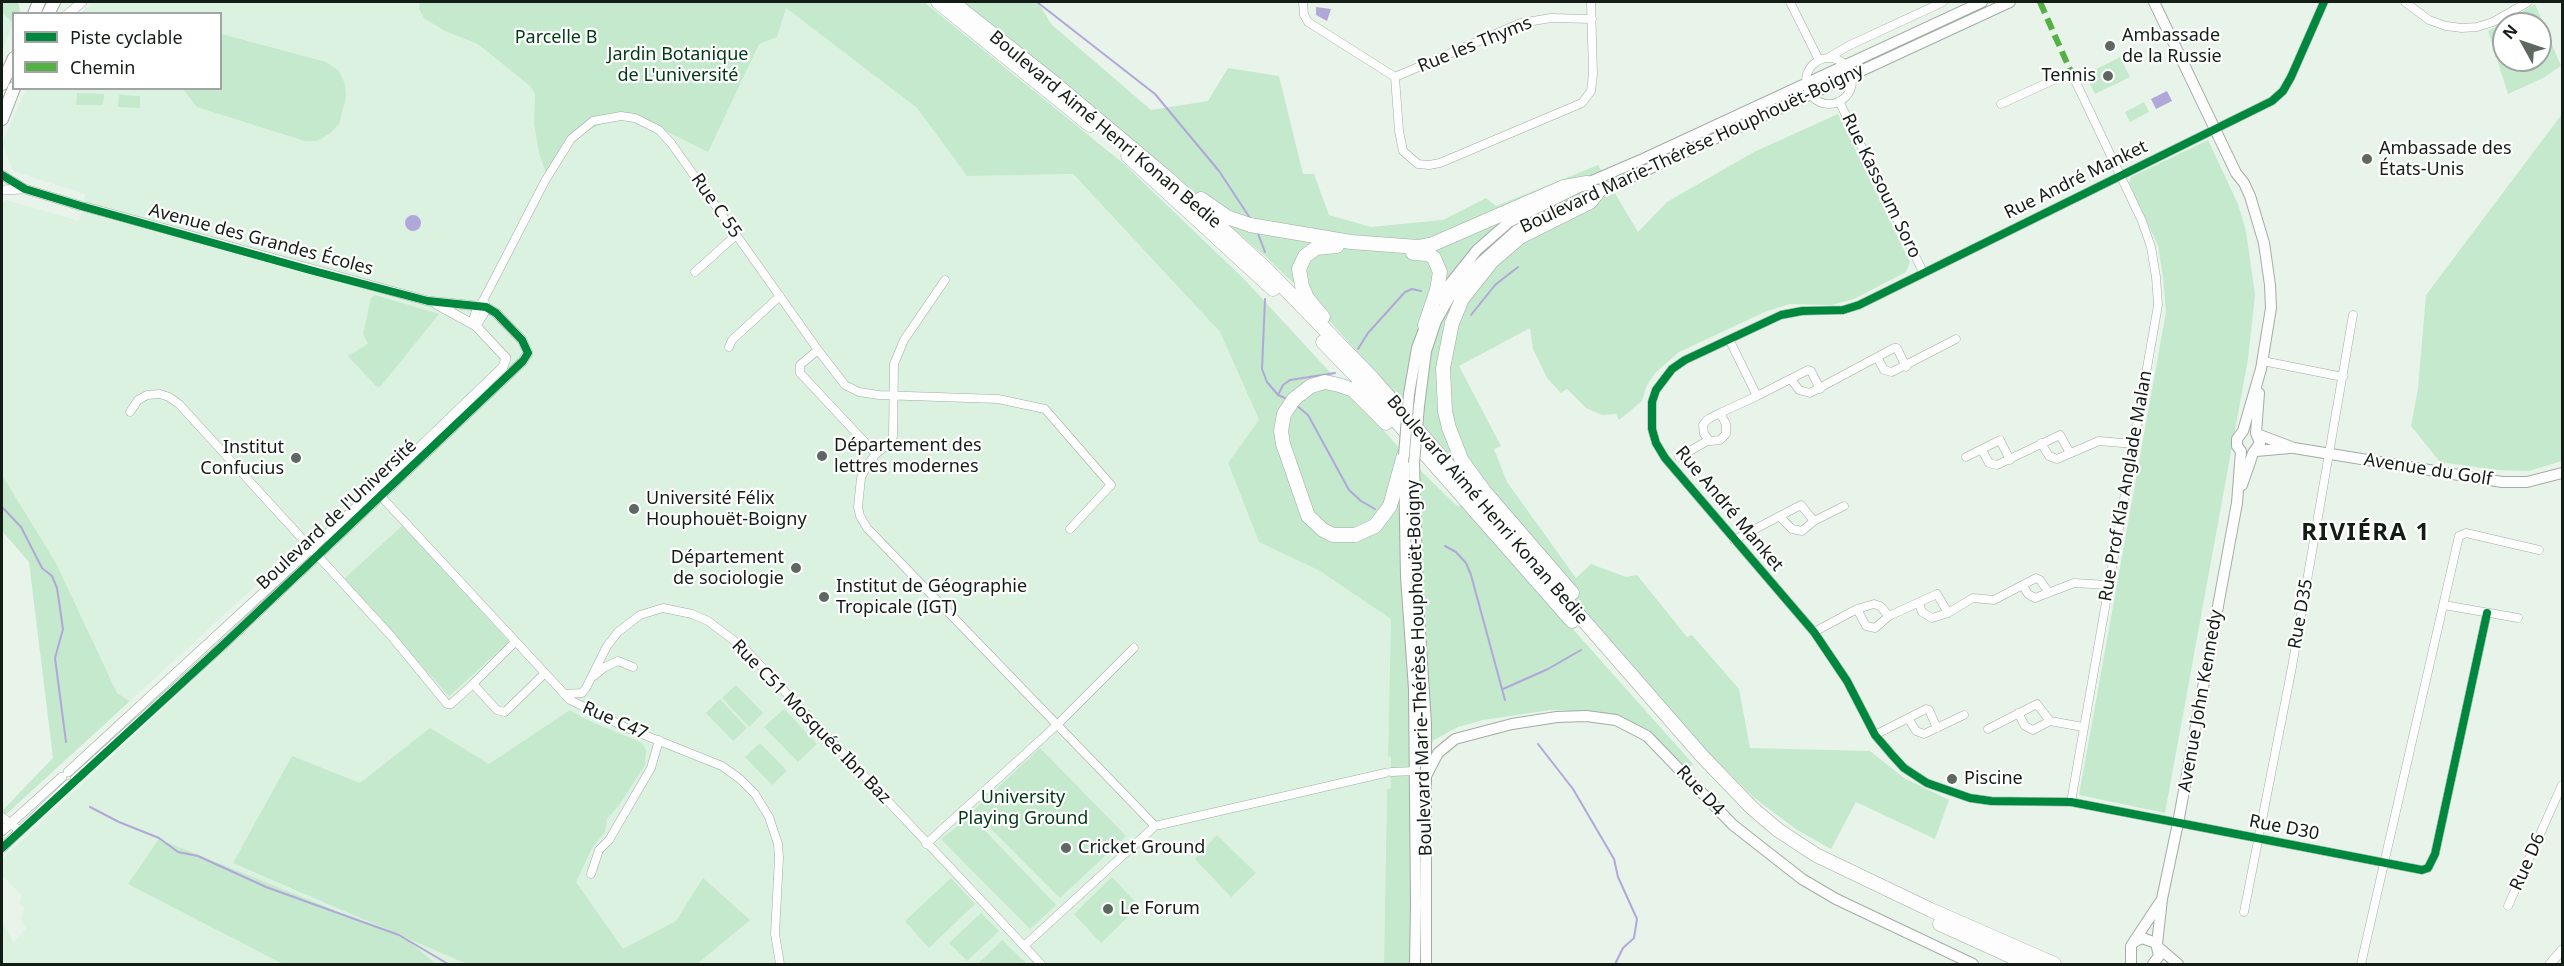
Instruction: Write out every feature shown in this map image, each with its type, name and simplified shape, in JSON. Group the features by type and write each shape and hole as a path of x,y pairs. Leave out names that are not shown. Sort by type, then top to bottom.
{"highway":[{"name":"Boulevard Aimé Henri Konan Bedie","path":"938,2 1133,161 1264,274 1372,379 1715,770 1778,830 1816,855 1931,910 2054,964"},
{"name":"Boulevard Aimé Henri Konan Bedie","path":"952,2 1053,82 1165,176 1252,257 1278,294 1361,381 1695,762 1746,814 1812,863 2028,964"},
{"path":"1165,176 1183,184 1227,217 1250,225 1352,242 1418,247 1433,244 1564,187 1587,183"},
{"path":"1598,192 1590,202 1520,237 1492,261 1474,282 1462,300 1450,332 1443,368 1443,395 1449,428 1462,461 1473,477 1603,629 1659,706"},
{"path":"1372,379 1307,298 1299,269 1305,256 1325,245 1428,254 1434,258 1440,272 1437,290 1425,325"},
{"path":"1409,459 1390,506 1375,526 1355,535 1333,535 1323,531 1308,516 1283,444 1282,422 1292,402 1311,386 1325,382 1353,390 1452,495 1470,507"}],"main road":[{"name":"Boulevard Marie-Thérèse Houphouët-Boigny","path":"1426,964 1426,724 1409,459 1419,406 1422,374 1431,334 1449,298 1468,274 1517,230 1848,70 1982,2"},
{"name":"Boulevard Marie-Thérèse Houphouët-Boigny","path":"1848,70 2010,2"},
{"name":"Avenue John Kennedy","path":"2154,2 2214,129 2236,173 2247,189 2262,235 2270,285 2271,308 2262,365 2256,433 2260,442 2237,503"},
{"path":"2,84 12,62"},
{"name":"Boulevard Marie-Thérèse Houphouët-Boigny","path":"1415,964 1414,689 1406,577 1409,394 1414,361 1425,325 1449,282 1492,236 1509,222 1587,183 1808,89"},
{"path":"2,119 13,90"},
{"name":"Avenue John Kennedy","path":"2153,964 2159,956 2157,945 2162,899 2237,503 2241,452 2236,441 2243,431 2262,365"},
{"path":"2243,431 2250,430 2256,433"},
{"name":"Avenue du Golf","path":"2256,433 2294,448 2502,482 2527,482 2562,473"},
{"name":"Avenue du Golf","path":"2255,452 2294,448"},
{"path":"2241,452 2255,452"},
{"name":"Rue D4","path":"1425,778 1438,753 1455,739 1512,724 1557,717 1586,716 1616,720 1647,736 1733,825 1802,879 1836,899 1973,964"},
{"name":"Avenue John Kennedy","path":"2133,963 2130,951 2134,942 2162,899"},
{"path":"2134,942 2147,938 2178,964"}],"street":[{"path":"70,12 82,2"},
{"path":"1303,2 1304,15 1308,22 1395,77 1398,131 1403,151 1418,164 1440,163 1582,103 1591,91 1591,2"},
{"path":"1790,2 1819,60"},
{"path":"1828,58 1838,60 1848,70 1850,90 1839,101 1828,104 1818,101 1808,89 1809,70 1819,60 1828,58 1848,45 1942,2"},
{"name":"Rue André Manket","path":"2178,823 2071,802 1990,801 1946,791 1927,783 1904,768 1875,735 1847,681 1814,632 1665,458 1656,443 1650,416 1656,390 1672,369 1685,360 1770,320 1794,312 1843,310 1859,305 2272,101 2283,91 2291,77 2324,2"},
{"path":"2405,2 2430,20 2446,26 2462,28 2493,22 2528,2"},
{"name":"Rue les Thyms","path":"1395,77 1521,23 1551,18 1592,19"},
{"name":"Rue Prof Kla Anglade Malan","path":"2001,104 2071,72 2142,221 2151,247 2158,305 2071,802"},
{"name":"Rue Kassoum Soro","path":"1839,101 1923,272"},
{"name":"Rue C 55","path":"474,324 562,151 582,128 592,121 606,117 635,118 659,130 671,143 845,385 859,392 998,399 1046,409 1111,485 1070,529"},
{"name":"Avenue des Grandes Écoles","path":"2,176 25,189 84,207 428,301"},
{"name":"Avenue des Grandes Écoles","path":"2,190 25,189"},
{"path":"695,272 736,236"},
{"path":"945,280 904,340 894,364 892,436 889,443 867,465 858,507 867,528 1155,826"},
{"path":"729,347 732,340 780,296"},
{"path":"428,301 483,304"},
{"name":"Boulevard de l'Université","path":"2,848 20,831 92,749 294,569 318,554 506,363 506,358 498,348 474,324 428,301"},
{"name":"Boulevard de l'Université","path":"433,439 523,361 528,353 522,340 496,313 483,304"},
{"name":"Rue D35","path":"2244,912 2290,679 2353,315"},
{"path":"1729,339 1757,396"},
{"path":"1877,357 1888,372 1896,371 1956,339"},
{"path":"1791,379 1798,390 1805,393 1820,389 1896,348 1906,367"},
{"path":"818,350 800,365 800,373 876,454"},
{"path":"2262,365 2343,377"},
{"path":"1709,440 1704,434 1704,425 1710,418 1810,369 1820,389"},
{"path":"130,412 138,400 147,395 160,394 179,404 393,637 447,704 451,704 473,684 515,642"},
{"path":"1678,457 1709,440 1720,440 1726,434 1726,424 1720,413"},
{"path":"1982,450 1986,459 1993,465 2001,464 2060,435 2070,453"},
{"path":"1966,458 2000,440 2010,460"},
{"path":"2041,443 2046,453 2053,459 2099,441 2134,444"},
{"name":"Boulevard de l'Université","path":"2,831 99,757 221,647 294,569 311,546 378,493"},
{"name":"Rue C47","path":"378,493 562,694 579,706 722,766 741,779 764,806 774,831 779,858 775,934 780,964"},
{"path":"1734,540 1801,505 1814,521"},
{"path":"1780,517 1789,527 1802,531 1814,521 1844,506"},
{"path":"2361,964 2461,534 2539,550"},
{"path":"1918,603 1922,612 1928,617 1937,618 1973,598 1994,600 2038,578 2049,593"},
{"path":"2023,586 2028,594 2035,598 2074,583 2108,585"},
{"path":"1857,609 1863,622 1875,628 1889,616 1938,594 1948,613"},
{"path":"1814,632 1857,609 1877,604 1889,616"},
{"path":"2444,605 2518,618"},
{"name":"Rue C51 Mosquée Ibn Baz","path":"562,694 582,693 612,639 640,615 663,608 692,614 708,621 744,648 1041,964"},
{"name":"Rue D30","path":"2178,823 2422,870 2433,862 2487,613"},
{"path":"926,844 1058,724 1134,648"},
{"path":"590,679 612,662 624,662 633,667"},
{"path":"473,684 497,710 505,712 544,674"},
{"path":"1988,729 2037,704 2050,721"},
{"path":"1875,735 1928,709 1937,728"},
{"path":"2018,713 2025,726 2033,730 2050,721 2083,727"},
{"path":"1908,718 1913,728 1920,733 1928,733 1964,715"},
{"path":"591,874 599,850 609,840 651,768 659,740"},
{"path":"92,749 99,757"},
{"path":"1024,946 1155,826 1388,772 1414,771"},
{"name":"Rue D6","path":"2508,906 2562,785"},
{"path":"2,818 12,823 20,831"},
{"path":"2550,964 2562,950"}],"shaded area":[{"name":"Université Félix Houphouët-Boigny","path":"94,2 784,2 786,8 917,108 967,176 1072,174 1220,332 1259,421 1228,463 1259,542 1320,571 1391,619 1388,756 1391,756 1391,789 1387,789 1384,964 2,964 2,921 14,943 26,928 21,921 24,908 19,903 22,895 2,875 2,859 303,578 285,559 130,701 117,693 56,563 2,475 2,203 6,200 79,221 85,194 13,171 2,143 26,90 222,90 222,12 82,12"},
{"path":"1316,7 1331,9 1327,21 1316,15"},
{"path":"2,12 12,21 12,28 2,50"},
{"path":"2167,91 2172,101 2156,109 2151,99"},
{"path":"413,215 419,217 421,223 419,229 413,231 407,229 405,223 407,217"}],"green space":[{"path":"2,2 18,2 20,11 12,12 12,22 2,12"},
{"path":"420,2 924,2 1124,164 1245,280 1420,470 1456,505 1464,507 1693,764 1687,770 1654,736 1636,724 1616,717 1578,711 1550,710 1483,720 1458,727 1434,740 1425,751 1419,769 1423,850 1416,964 1384,964 1387,789 1391,788 1391,757 1388,756 1391,619 1320,571 1259,542 1228,463 1259,420 1220,332 1073,174 967,176 917,108 786,8 777,37 759,44 708,152 644,120 609,120 583,133 573,143 552,178 546,174 539,152 534,124 535,94 530,86 478,44 445,31 424,18 419,9"},
{"path":"956,2 1038,2 1051,24 1151,110 1208,101 1228,68 1279,76 1303,174 1314,174 1329,215 1371,227 1443,220 1486,198 1496,206 1598,165 1638,232 1667,202 1754,152 1838,114 1910,262 1906,272 1854,299 1831,305 1790,304 1767,311 1679,352 1655,373 1647,385 1642,401 1619,420 1616,414 1602,415 1586,408 1567,389 1561,393 1547,378 1533,349 1530,328 1459,366 1501,446 1494,449 1507,482 1576,578 1591,564 1626,577 1637,575 1687,637 1692,635 1739,689 1750,748 1870,751 1904,778 1949,800 1935,839 1856,802 1831,849 1797,830 1753,797 1705,749 1439,443 1309,298 1265,256 1055,79"},
{"path":"2535,4 2538,12 2521,12"},
{"path":"2492,29 2492,44 2488,31"},
{"path":"222,34 326,62 339,71 345,84 346,97 339,124 317,141 305,141 197,107 184,90 222,90"},
{"path":"2552,45 2561,66 2552,72"},
{"name":"Tennis","path":"2120,57 2130,77 2095,94 2085,75"},
{"path":"2501,72 2552,72 2543,78 2508,94"},
{"path":"77,93 104,94 103,105 76,105"},
{"path":"119,95 140,96 140,108 118,107"},
{"path":"2144,102 2149,112 2130,122 2125,112"},
{"path":"2562,114 2562,461 2529,471 2497,470 2440,462 2411,426 2418,388 2426,295"},
{"path":"2208,140 2238,204 2246,231 2255,295 2248,359 2165,813 2079,795 2166,312 2158,246 2129,183 2131,177"},
{"path":"375,295 439,314 380,387 376,386 348,356 368,344 363,334 371,298"},
{"path":"2,475 56,563 117,693 130,701 2,818 2,811 53,758 29,562 2,531"},
{"path":"403,525 509,642 449,696 344,579"},
{"path":"736,685 763,713 749,727 722,698"},
{"path":"720,699 747,728 733,741 706,713"},
{"path":"784,709 817,744 798,762 764,727"},
{"path":"570,710 585,719 642,743 646,750 645,765 607,819 605,832 592,848 576,882 623,949 676,921 703,878 750,920 697,964 467,964 233,863 292,756 360,783 430,728 489,764"},
{"path":"760,743 787,771 772,785 745,757"},
{"name":"University Playing Ground","path":"1040,748 1126,836 1060,898 973,811"},
{"path":"971,816 1056,905 1030,929 941,839"},
{"path":"1217,835 1256,873 1231,897 1195,859"},
{"path":"159,839 408,940 436,964 283,964 128,884"},
{"name":"Le Forum","path":"1112,877 1139,906 1101,943 1074,914"},
{"path":"951,878 975,904 929,948 905,921"},
{"path":"981,913 999,931 967,961 949,943"},
{"path":"1002,940 1027,964 977,964 984,958"}],"waterway":[{"path":"1037,2 1155,94 1219,171 1250,218"},
{"path":"1257,231 1265,252"},
{"path":"1471,315 1495,285 1518,267"},
{"path":"1358,349 1368,333 1405,292 1412,289 1421,291"},
{"path":"1265,299 1262,369 1267,382 1278,395 1287,399"},
{"path":"1278,395 1283,385 1290,380 1335,373"},
{"path":"1296,405 1308,415 1349,490 1361,501 1375,509"},
{"path":"2,507 21,527 42,568 52,576 57,588 63,629 55,658 66,742"},
{"path":"1445,546 1456,552 1466,563 1471,575 1505,700"},
{"path":"1503,689 1548,669 1581,650"},
{"path":"1538,744 1573,789 1614,859 1618,877 1637,919 1634,938 1623,948 1615,964"},
{"path":"90,807 159,838 178,852 198,856 266,887 399,935 448,964"}],"marked path":[{"path":"2040,2 2071,72"}],"cycle path":[{"path":"2324,2 2291,77 2283,91 2272,101 1859,305 1843,310 1802,311 1781,315 1685,360 1672,369 1656,390 1652,402 1652,429 1656,443 1665,458 1814,632 1847,681 1875,735 1893,756 1904,768 1927,783 1970,798 1991,801 2071,802 2422,870 2428,868 2435,854 2487,613"},
{"path":"2,175 25,189 310,270 428,301 486,307 496,313 522,340 528,353 523,361 221,647 2,848"}],"place":[{"name":"Ambassade de la Russie","path":"2110,46"},
{"name":"Tennis","path":"2108,76"},
{"name":"Ambassade des États-Unis","path":"2367,159"},
{"name":"Département des lettres modernes","path":"822,456"},
{"name":"Institut Confucius","path":"296,458"},
{"name":"Université Félix Houphouët-Boigny","path":"634,509"},
{"name":"Département de sociologie","path":"796,568"},
{"name":"Institut de Géographie Tropicale (IGT)","path":"824,597"},
{"name":"Piscine","path":"1952,779"},
{"name":"Cricket Ground","path":"1066,848"},
{"name":"Le Forum","path":"1108,909"}],"district":[{"name":"RIVIÉRA 1","path":"2366,533"}],"park label":[{"name":"Parcelle B","path":"556,38"},
{"name":"Jardin Botanique de L'université","path":"678,65"}]}
